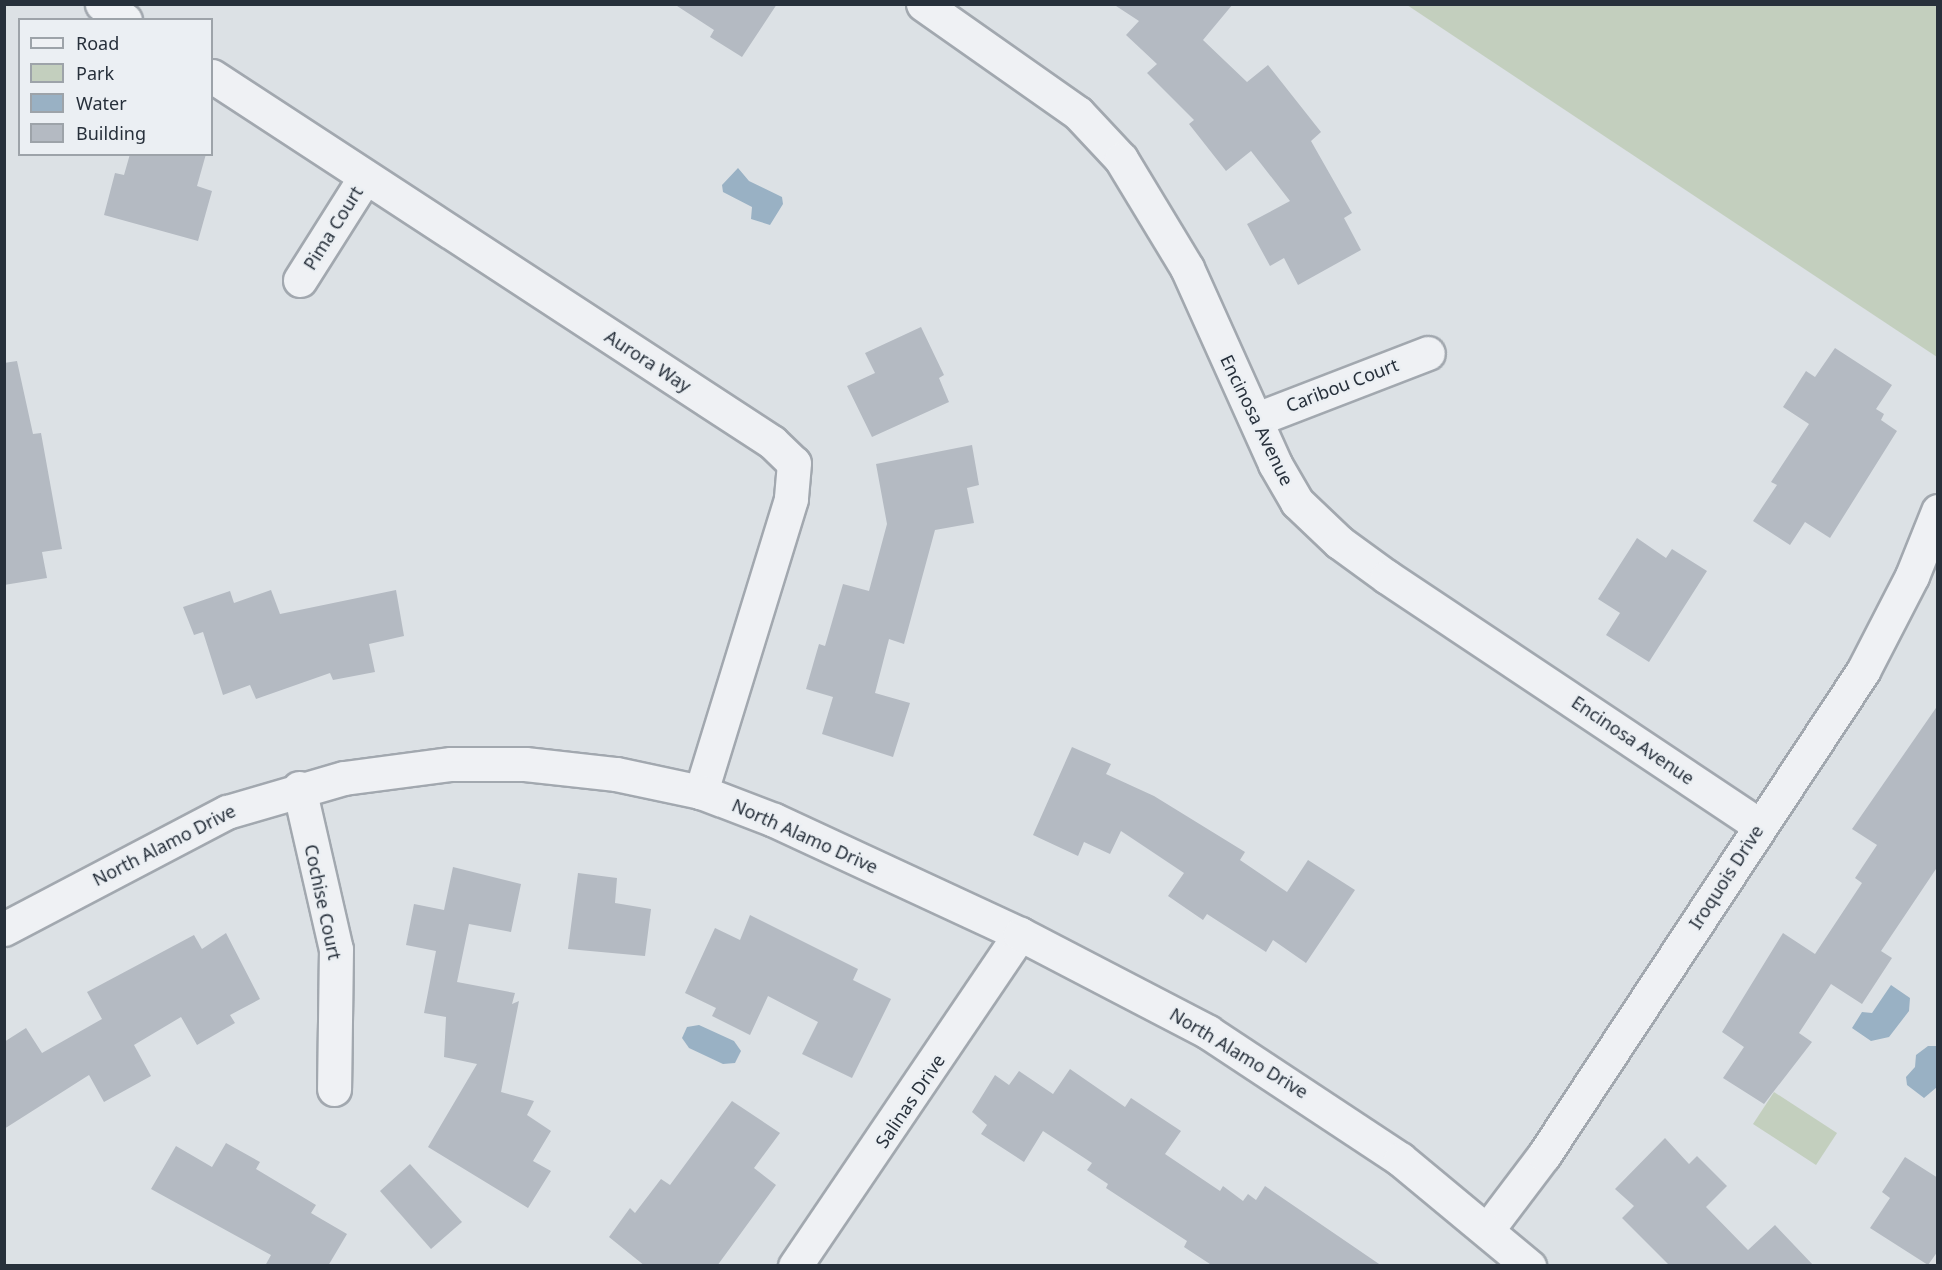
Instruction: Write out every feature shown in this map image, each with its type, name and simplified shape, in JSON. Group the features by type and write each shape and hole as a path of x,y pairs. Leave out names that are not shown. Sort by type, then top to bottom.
{"street":[{"path":"102,4 122,18"},
{"name":"Encinosa Avenue","path":"923,4 1078,113 1121,159 1187,268 1257,418 1275,464 1297,502 1339,542 1759,825"},
{"name":"Aurora Way","path":"213,77 772,442 794,463 791,499 701,792"},
{"name":"Pima Court","path":"300,280 365,177"},
{"name":"Caribou Court","path":"1257,418 1428,353"},
{"name":"Iroquois Drive","path":"1488,1229 1544,1155 1759,825 1863,671 1912,576 1938,511"},
{"name":"North Alamo Drive","path":"6,924 183,831 299,788 416,767 488,763 616,774 701,792 774,820 1020,934 1178,1016 1293,1085 1488,1229 1529,1266"},
{"name":"Cochise Court","path":"299,788 336,949 334,1089"},
{"name":"Salinas Drive","path":"795,1266 1020,934"}],"green space":[{"path":"1407,5 1937,5 1937,357"},
{"path":"1774,1092 1837,1133 1816,1165 1753,1124"}],"water":[{"path":"738,168 749,181 782,197 783,204 770,225 751,219 752,207 723,192 722,185"},
{"path":"1891,985 1910,998 1909,1011 1889,1037 1871,1041 1852,1028 1862,1012 1872,1013"},
{"path":"699,1025 734,1041 741,1051 735,1063 723,1064 689,1048 682,1038 687,1027"},
{"path":"1928,1046 1937,1046 1937,1087 1924,1098 1907,1085 1906,1077 1915,1067 1916,1055"}],"building":[{"path":"674,4 777,4 742,57 710,37 714,30"},
{"path":"1113,4 1233,4 1203,40 1247,82 1268,65 1321,132 1311,141 1352,213 1344,218 1361,250 1298,285 1284,258 1270,266 1247,224 1290,201 1251,151 1226,171 1189,124 1194,120 1147,73 1157,64 1126,35 1139,21"},
{"path":"129,156 205,156 197,186 212,191 198,241 104,215 115,173 124,175"},
{"path":"921,327 944,375 939,378 949,402 872,437 847,386 875,373 865,353"},
{"path":"1835,348 1892,385 1876,409 1884,414 1881,420 1897,431 1830,538 1805,522 1790,545 1753,521 1777,485 1771,482 1809,424 1783,407 1806,371 1815,377"},
{"path":"17,361 33,434 41,433 62,549 42,552 47,578 4,585 4,363"},
{"path":"972,445 979,485 967,488 974,523 935,530 904,644 889,639 875,693 910,703 893,757 822,734 833,697 806,689 819,644 825,646 843,584 869,591 887,524 876,464"},
{"path":"1637,538 1666,558 1672,549 1707,571 1649,662 1606,635 1620,613 1598,599"},
{"path":"271,590 280,614 396,590 404,636 369,644 375,672 333,680 330,673 256,699 250,685 223,695 203,632 194,635 183,607 230,591 234,603"},
{"path":"1938,705 1938,866 1881,951 1892,958 1862,1004 1831,984 1799,1033 1812,1042 1764,1104 1723,1078 1744,1047 1722,1032 1783,933 1815,954 1862,883 1855,878 1877,845 1852,829"},
{"path":"1072,747 1111,764 1106,774 1154,796 1245,852 1240,860 1287,892 1308,860 1355,890 1306,963 1273,940 1266,952 1207,914 1203,920 1168,896 1184,873 1121,831 1110,854 1084,842 1078,856 1033,835"},
{"path":"453,867 521,884 511,932 469,924 457,982 515,993 512,1004 519,1001 501,1092 534,1101 527,1115 551,1131 533,1161 551,1171 528,1208 428,1147 477,1064 444,1057 446,1017 424,1013 436,951 406,945 414,904 444,910"},
{"path":"578,873 617,878 615,903 651,909 645,956 568,949"},
{"path":"750,915 858,969 853,980 891,999 852,1078 802,1054 818,1022 768,996 750,1035 712,1016 716,1008 685,993 715,928 740,940"},
{"path":"226,933 260,999 230,1015 235,1023 197,1045 181,1017 134,1045 151,1076 104,1102 89,1075 4,1129 4,1042 26,1028 42,1053 102,1019 87,992 194,935 202,949"},
{"path":"1070,1069 1125,1107 1131,1098 1181,1131 1165,1154 1220,1191 1223,1186 1243,1201 1248,1194 1256,1200 1265,1186 1382,1266 1213,1266 1184,1247 1187,1241 1106,1188 1108,1184 1087,1170 1092,1163 1043,1131 1024,1162 981,1134 987,1125 972,1112 995,1075 1009,1085 1019,1071 1053,1094"},
{"path":"732,1101 780,1133 754,1168 776,1185 717,1266 645,1266 609,1237 630,1208 635,1213 661,1179 670,1185"},
{"path":"1665,1138 1689,1164 1697,1156 1727,1186 1706,1207 1748,1250 1775,1225 1814,1266 1670,1266 1622,1218 1634,1206 1615,1189"},
{"path":"226,1143 260,1162 256,1169 316,1205 311,1213 347,1234 328,1266 265,1266 271,1255 151,1189 176,1146 212,1167"},
{"path":"1905,1157 1938,1178 1938,1251 1928,1265 1870,1228 1890,1198 1882,1192"},
{"path":"410,1164 462,1222 431,1249 380,1191"}]}
